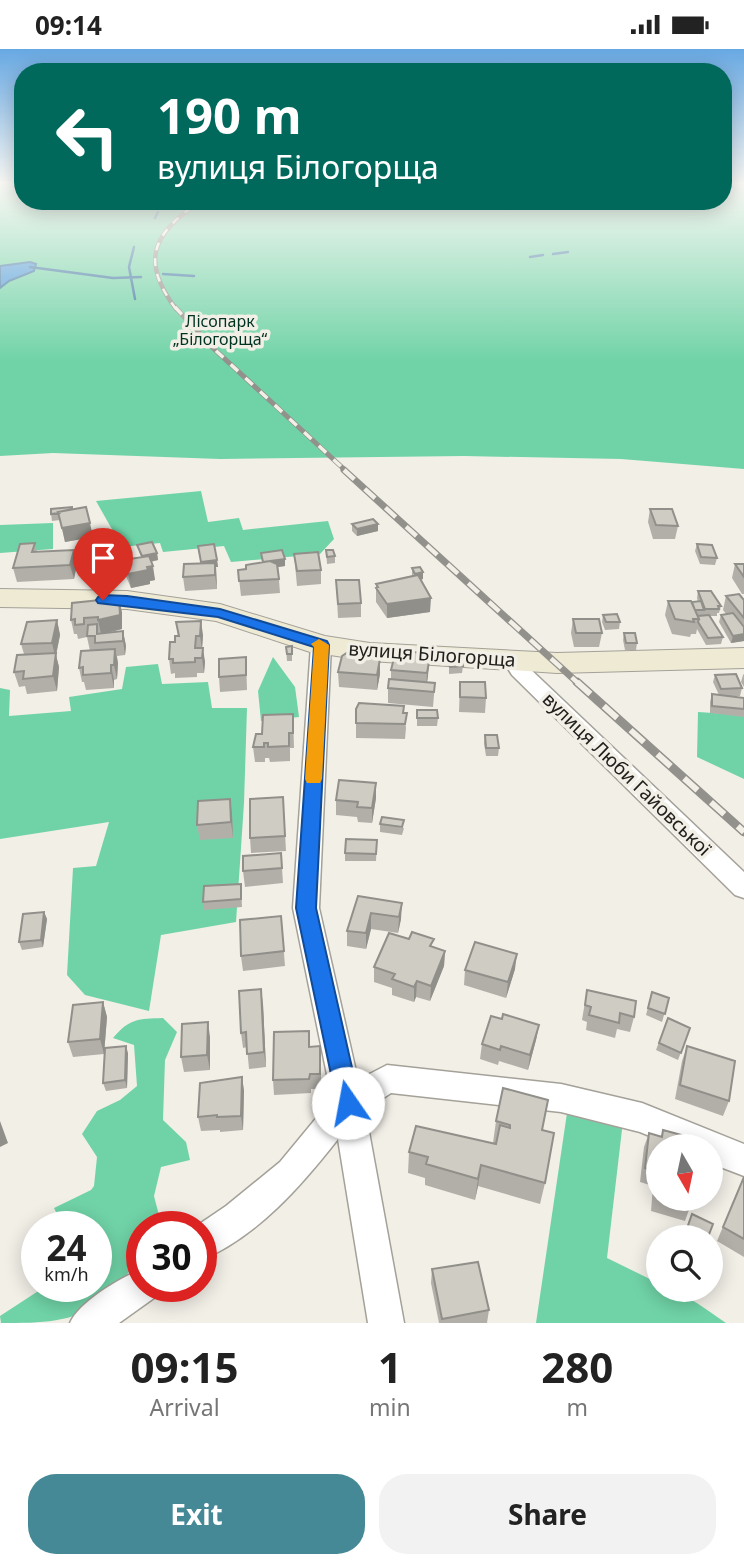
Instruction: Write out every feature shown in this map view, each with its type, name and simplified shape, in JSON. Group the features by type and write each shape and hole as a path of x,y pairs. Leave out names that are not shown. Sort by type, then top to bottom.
{"street":[{"name":"вулиця Білогорща","path":"0,598 127,600 206,611 321,645 370,652 556,663 744,657"},
{"path":"321,645 306,908 348,1103 386,1323"},
{"name":"вулиця Люби Гайовської","path":"512,659 519,670 744,888"},
{"path":"217,1232 291,1173 348,1103 387,1079 561,1098 642,1118 681,1134"},
{"path":"723,1151 744,1160"},
{"path":"88,1323 126,1297"}],"green space":[{"name":"Лісопарк „Білогорща“","path":"0,243 744,243 744,469 621,459 464,456 220,459 53,453 0,456"},
{"path":"201,491 208,522 239,518 243,530 328,521 334,539 320,554 231,562 224,546 163,552 160,543 122,547 96,501"},
{"path":"53,523 53,549 0,553 0,525"},
{"path":"273,657 295,687 299,717 261,721 258,691"},
{"path":"158,664 162,684 208,682 212,708 247,708 236,922 161,935 149,1011 85,995 67,975 73,868 96,866 109,822 0,839 0,688 10,690 9,716 71,711 69,697 122,689 126,667"},
{"path":"698,712 744,715 744,779 697,757"},
{"path":"163,1018 177,1032 165,1060 163,1120 186,1142 190,1160 161,1167 154,1196 158,1211 126,1211 126,1276 112,1295 112,1211 55,1211 54,1208 94,1186 97,1157 82,1134 97,1111 120,1100 137,1086 134,1045 113,1038 130,1023"},
{"path":"567,1113 623,1121 607,1258 646,1277 646,1302 695,1302 726,1323 536,1323"},
{"path":"21,1302 104,1302 80,1314 56,1320 1,1323 0,1316"}],"water":[{"path":"30,262 36,264 34,271 9,281 0,288 0,266"}],"building":[{"path":"86,507 90,523 62,528 58,512"},
{"path":"51,509 72,509 51,514"},
{"path":"650,509 672,509 678,526 656,525"},
{"path":"373,519 378,524 357,529 352,524"},
{"path":"152,542 157,553 142,556 137,545"},
{"path":"35,543 32,552 74,550 70,565 13,568 20,544"},
{"path":"214,544 217,560 201,562 198,546"},
{"path":"697,544 712,545 717,558 701,557"},
{"path":"282,550 285,559 263,562 261,553"},
{"path":"326,550 333,550 335,556 327,557"},
{"path":"318,552 321,570 297,571 294,554"},
{"path":"149,556 153,566 147,567 148,570 128,574 123,560"},
{"path":"270,561 277,564 279,579 239,581 238,570 246,569 246,565"},
{"path":"215,563 215,575 183,577 184,564"},
{"path":"735,564 744,564 744,577"},
{"path":"420,567 423,572 415,574 412,568"},
{"path":"418,575 431,598 387,604 376,588 376,584"},
{"path":"336,580 359,580 361,603 338,604"},
{"path":"698,591 711,591 721,606 718,606 719,609 705,609"},
{"path":"739,594 744,600 744,618 726,596"},
{"path":"119,598 120,615 98,620 98,617 84,618 84,624 75,625 75,619 71,620 72,603"},
{"path":"668,601 691,601 699,619 693,619 694,622 675,619"},
{"path":"701,601 704,610 695,610 692,602"},
{"path":"733,613 744,627 744,634 733,636 721,615"},
{"path":"617,614 620,622 606,622 603,615"},
{"path":"709,615 723,637 708,638 698,622 698,616"},
{"path":"573,619 599,619 602,633 576,633"},
{"path":"57,620 52,643 21,644 27,622"},
{"path":"201,621 200,636 196,636 195,648 203,648 202,658 195,658 195,662 173,663 173,659 169,659 170,642 175,642 175,636 179,636 176,622"},
{"path":"97,624 97,634 123,631 123,641 95,643 95,636 87,636 88,625"},
{"path":"624,633 635,633 637,643 626,643"},
{"path":"292,646 292,654 287,654 286,647"},
{"path":"115,649 111,673 83,675 83,667 79,668 81,651"},
{"path":"396,650 422,653 421,661 429,662 427,673 391,670"},
{"path":"348,652 380,659 377,675 338,672 342,656"},
{"path":"56,653 53,676 23,679 24,671 14,672 17,655"},
{"path":"246,657 246,675 219,677 219,659"},
{"path":"462,662 463,666 450,667 449,663"},
{"path":"736,674 742,688 721,689 715,675"},
{"path":"389,679 435,683 434,692 388,688"},
{"path":"460,682 485,682 486,698 460,697"},
{"path":"712,694 744,698 744,709 712,706"},
{"path":"359,703 404,706 403,713 407,713 405,724 356,723"},
{"path":"417,710 437,710 438,718 417,718"},
{"path":"293,714 293,733 289,733 289,746 268,747 268,743 264,743 264,747 253,747 256,734 262,734 263,715"},
{"path":"485,735 497,735 499,748 486,748"},
{"path":"339,780 376,783 372,808 357,807 358,802 336,800"},
{"path":"283,797 285,836 250,838 250,799"},
{"path":"230,799 231,822 197,825 198,801"},
{"path":"382,817 404,820 402,827 380,824"},
{"path":"346,839 377,840 376,854 345,853"},
{"path":"281,853 282,868 243,871 243,856"},
{"path":"241,884 241,899 203,902 204,886"},
{"path":"358,896 402,903 399,917 371,913 366,933 347,931"},
{"path":"44,912 41,940 19,942 23,914"},
{"path":"281,916 284,951 241,956 240,920"},
{"path":"412,932 434,939 430,946 445,951 431,986 417,981 414,987 392,979 395,974 374,967 389,933 409,939"},
{"path":"475,942 517,954 508,982 465,970"},
{"path":"261,989 264,1052 247,1054 246,1032 241,1033 239,991"},
{"path":"587,990 636,1001 634,1017 620,1013 619,1023 589,1015 591,1007 585,1005"},
{"path":"652,992 669,998 665,1014 648,1008"},
{"path":"103,1002 100,1039 68,1042 73,1005"},
{"path":"503,1014 539,1025 530,1055 501,1046 500,1050 482,1044 491,1016 502,1019"},
{"path":"668,1018 690,1028 681,1053 659,1043"},
{"path":"208,1022 207,1055 181,1057 182,1024"},
{"path":"309,1031 309,1047 320,1046 320,1074 310,1074 309,1079 273,1080 274,1032"},
{"path":"126,1046 125,1080 103,1083 105,1048"},
{"path":"687,1046 735,1061 729,1101 680,1085"},
{"path":"242,1077 241,1116 198,1117 200,1083"},
{"path":"503,1088 548,1100 542,1130 554,1133 545,1183 481,1165 478,1179 426,1164 428,1157 409,1152 416,1126 496,1144 500,1125 510,1128 510,1125 496,1121"},
{"path":"744,1177 744,1239 723,1227"},
{"path":"692,1214 713,1224 713,1225 688,1225"},
{"path":"478,1262 489,1310 442,1319 432,1269"}],"waterway":[{"path":"131,277 129,267 134,247"},
{"path":"553,254 568,252"},
{"path":"530,257 543,255"},
{"path":"30,267 113,278 131,277"},
{"path":"163,274 194,276"},
{"path":"131,277 135,299"},
{"path":"131,277 141,277"}],"railway":[{"path":"159,243 155,262 158,276 176,309"},
{"path":"175,307 213,348 346,471"},
{"path":"344,470 579,684"},
{"path":"577,682 744,832"}],"slow traffic":[{"path":"313,779 319,644"}],"route":[{"path":"103,600 127,600 220,613 321,645 306,908 348,1103"}]}
